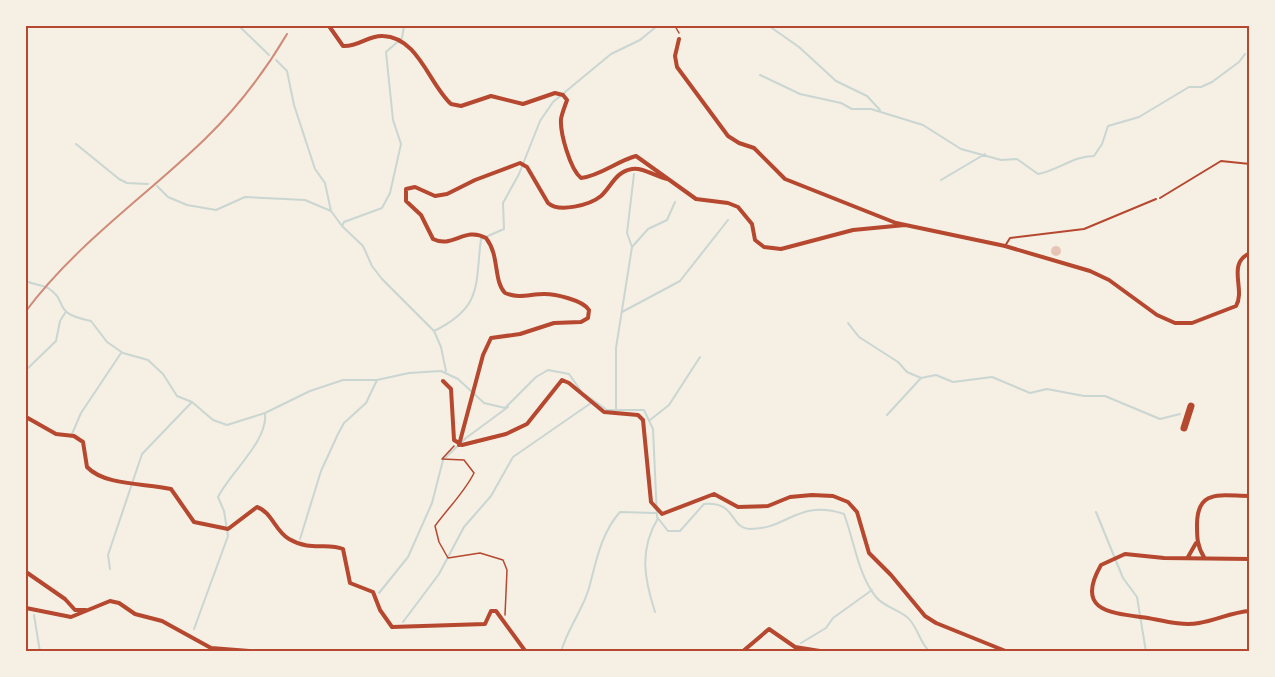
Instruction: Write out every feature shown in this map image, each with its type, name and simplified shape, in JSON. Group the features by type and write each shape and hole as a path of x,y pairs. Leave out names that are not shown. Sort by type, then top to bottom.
{"highway":[{"path":"1184,429 1191,406"}],"street":[{"path":"329,26 343,46 353,47 372,36 385,36 407,46 442,96 451,104 460,106 490,96 524,104 555,93 563,95 567,100 561,120 570,163 574,172 581,178 591,177 617,162 636,156 696,200 728,202 738,207 752,224 755,240 764,247 782,249 853,230 905,225"},
{"path":"679,39 675,56 677,67 728,136 754,148 785,179 896,223 1005,246 1099,274 1157,315 1185,324 1236,306 1239,300 1237,268 1239,260 1250,253"},
{"path":"458,444 483,355 491,338 520,334 554,323 581,322 588,318 589,310 586,305 553,295 519,297 505,293 500,285 495,253 486,238 471,233 447,242 436,241 405,196 406,189 410,187 435,196 447,194 475,180 520,163 527,167 548,203 558,209 596,198 613,179 628,170 640,169 651,175 667,179"},
{"path":"443,381 451,389 453,436 458,444"},
{"path":"458,444 467,445 506,434 527,424 559,382 565,381 604,412 635,415 643,420 653,505 660,513 666,514 687,506 701,497 714,494 738,507 768,506 799,496 839,497 853,506 857,512 866,548 873,560 891,575 925,616 936,623 1008,651"},
{"path":"26,417 56,434 74,436 83,442 87,467 94,474 119,483 171,489 194,522 228,529 257,507 269,514 281,534 298,544 315,548 331,546 343,549 350,583 373,592 380,610 392,627 485,624 491,611 496,611 506,620 512,635 526,651"},
{"path":"1204,558 1197,541 1198,507 1205,499 1213,496 1250,496"},
{"path":"1188,558 1197,541"},
{"path":"1250,559 1164,558 1125,554 1101,565 1090,589 1094,602 1104,611 1179,623 1198,623 1250,611"},
{"path":"26,573 65,599 75,610 89,609"},
{"path":"26,608 71,617 81,615 110,600 135,614 162,621 211,648 261,651"},
{"path":"742,651 770,629 795,646 826,651"}],"lane":[{"path":"1160,198 1221,161 1250,164"},
{"path":"1005,246 1010,238 1084,229 1156,199"}],"path":[{"path":"675,26 679,39"},
{"path":"458,444 442,459 464,460 474,473 466,490 453,502 435,526 439,542 448,558 480,553 503,560 507,570 506,620"}],"building":[{"path":"1056,246 1061,251 1056,256 1051,251"}],"waterway":[{"path":"239,26 269,55"},
{"path":"342,226 344,222 382,208 390,193 401,144 393,120 386,52 402,38 404,26"},
{"path":"434,331 450,322 469,303 474,293 481,239 504,229 503,203 519,174 540,121 553,102 611,54 640,40 657,26"},
{"path":"769,26 799,47 836,81 867,96 880,110"},
{"path":"760,75 800,94 841,103 852,109 871,109 923,125 961,149 1001,160 1017,159 1038,174 1079,158 1094,156 1102,144 1108,126 1139,117 1189,87 1201,87 1212,82 1239,62 1245,54"},
{"path":"276,60 287,71 294,105 315,169 325,183 331,211 342,226 363,246 372,266 382,279 434,331 441,347 446,371"},
{"path":"76,144 119,179 127,183 148,184"},
{"path":"941,180 985,154"},
{"path":"632,247 627,233 634,174"},
{"path":"157,186 168,197 187,205 216,210 245,197 305,200 331,211"},
{"path":"616,410 616,348 632,247 648,229 667,220 675,202"},
{"path":"622,312 680,281 728,220"},
{"path":"26,281 48,288 58,298 65,311 78,318 91,321 107,342 123,353 148,360 163,374 177,396 192,402 213,420 227,425 265,413 310,391 343,380 377,380 409,373 441,371 458,379 484,403 505,408 536,377 548,370 569,374 581,391"},
{"path":"26,370 56,341 60,321 65,313"},
{"path":"848,323 859,337 898,362 907,372 921,378 936,375 953,382 992,377 1030,393 1047,389 1084,396 1105,396 1160,419 1180,414"},
{"path":"72,434 81,413 121,353"},
{"path":"650,420 669,405 700,357"},
{"path":"887,415 921,378"},
{"path":"300,539 321,471 338,434 344,423 366,403 377,380"},
{"path":"586,395 607,410 644,410 653,429 657,517 668,531 680,531 704,504 722,506 743,528 750,529 774,525 804,512 815,510 844,514 861,568 870,588 880,601 910,620 930,652"},
{"path":"110,569 108,555 142,454 191,403"},
{"path":"403,622 439,574 464,527 491,496 513,457 591,403"},
{"path":"379,593 408,557 432,503 443,460 466,438 508,407"},
{"path":"194,629 228,536 224,511 218,497 254,446 264,424 265,414"},
{"path":"561,652 583,604 600,548 614,520 620,512 655,513"},
{"path":"1096,512 1123,578 1137,597 1146,652"},
{"path":"655,612 645,564 648,541 658,518"},
{"path":"801,643 826,628 833,618 872,590"},
{"path":"34,615 40,652"}],"railway":[{"path":"26,311 89,242 217,127 249,90 287,34"}]}
